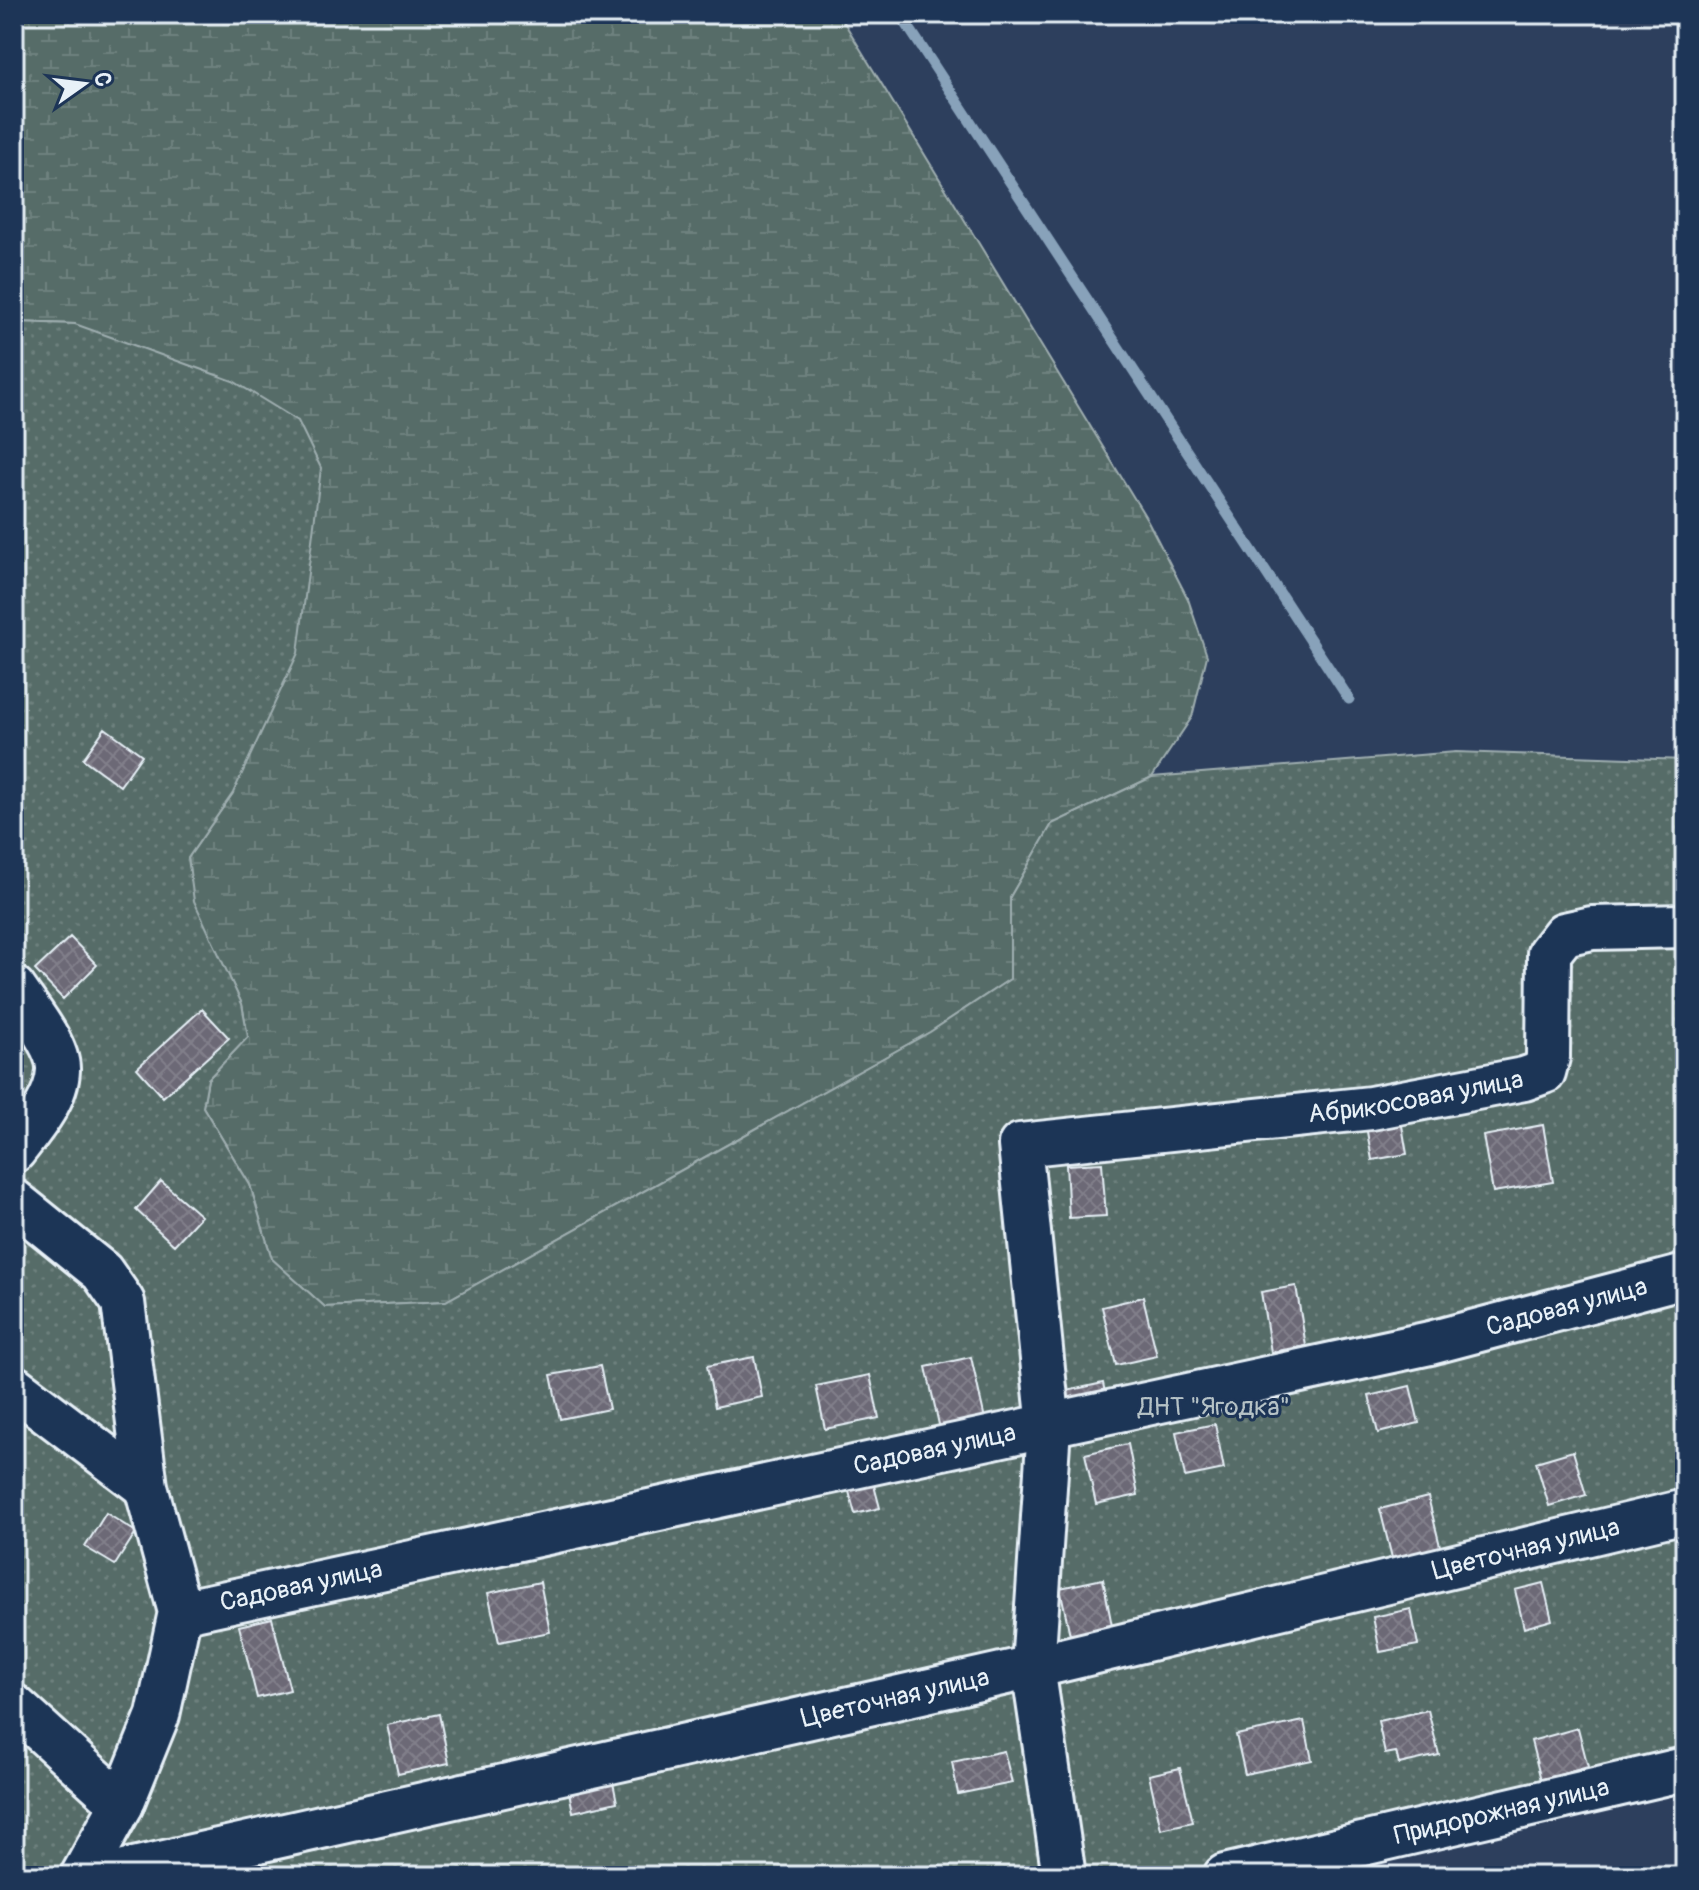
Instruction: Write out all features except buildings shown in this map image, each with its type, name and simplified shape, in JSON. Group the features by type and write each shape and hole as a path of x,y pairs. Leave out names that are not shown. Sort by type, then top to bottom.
{"street":[{"name":"Абрикосовая улица","path":"1049,1427 1020,1145 1371,1108 1524,1079 1544,1072 1548,1057 1549,953 1564,934 1592,928 1685,926"},
{"path":"14,988 50,1042 59,1068 54,1089 35,1123 14,1151"},
{"path":"14,1201 102,1272 123,1302 146,1487 180,1612 158,1715 122,1804 82,1876"},
{"name":"Садовая улица","path":"180,1612 1430,1343 1685,1276"},
{"path":"14,1387 146,1487"},
{"path":"1049,1427 1033,1667 1064,1876"},
{"name":"Цветочная улица","path":"103,1876 1033,1667 1685,1511"},
{"path":"14,1706 122,1804"},
{"name":"Придорожная улица","path":"1225,1876 1685,1769"}],"green space":[{"path":"14,14 839,14 1148,521 1188,599 1207,656 1192,717 1152,777 1052,824 1010,897 1010,979 930,1032 446,1301 325,1307 272,1259 250,1185 203,1107 208,1079 248,1037 242,1004 193,901 188,858 233,793 75,324 14,322"},
{"name":"ДНТ \"Ягодка\"","path":"14,322 75,324 233,381 298,421 321,468 298,653 233,793 188,858 194,901 242,1004 248,1037 208,1079 203,1107 250,1185 272,1259 325,1307 446,1301 930,1032 1010,979 1010,897 1052,824 1152,777 1456,752 1685,760 1685,1787 1310,1876 14,1876"}],"waterway":[{"path":"900,14 1349,699"}]}
